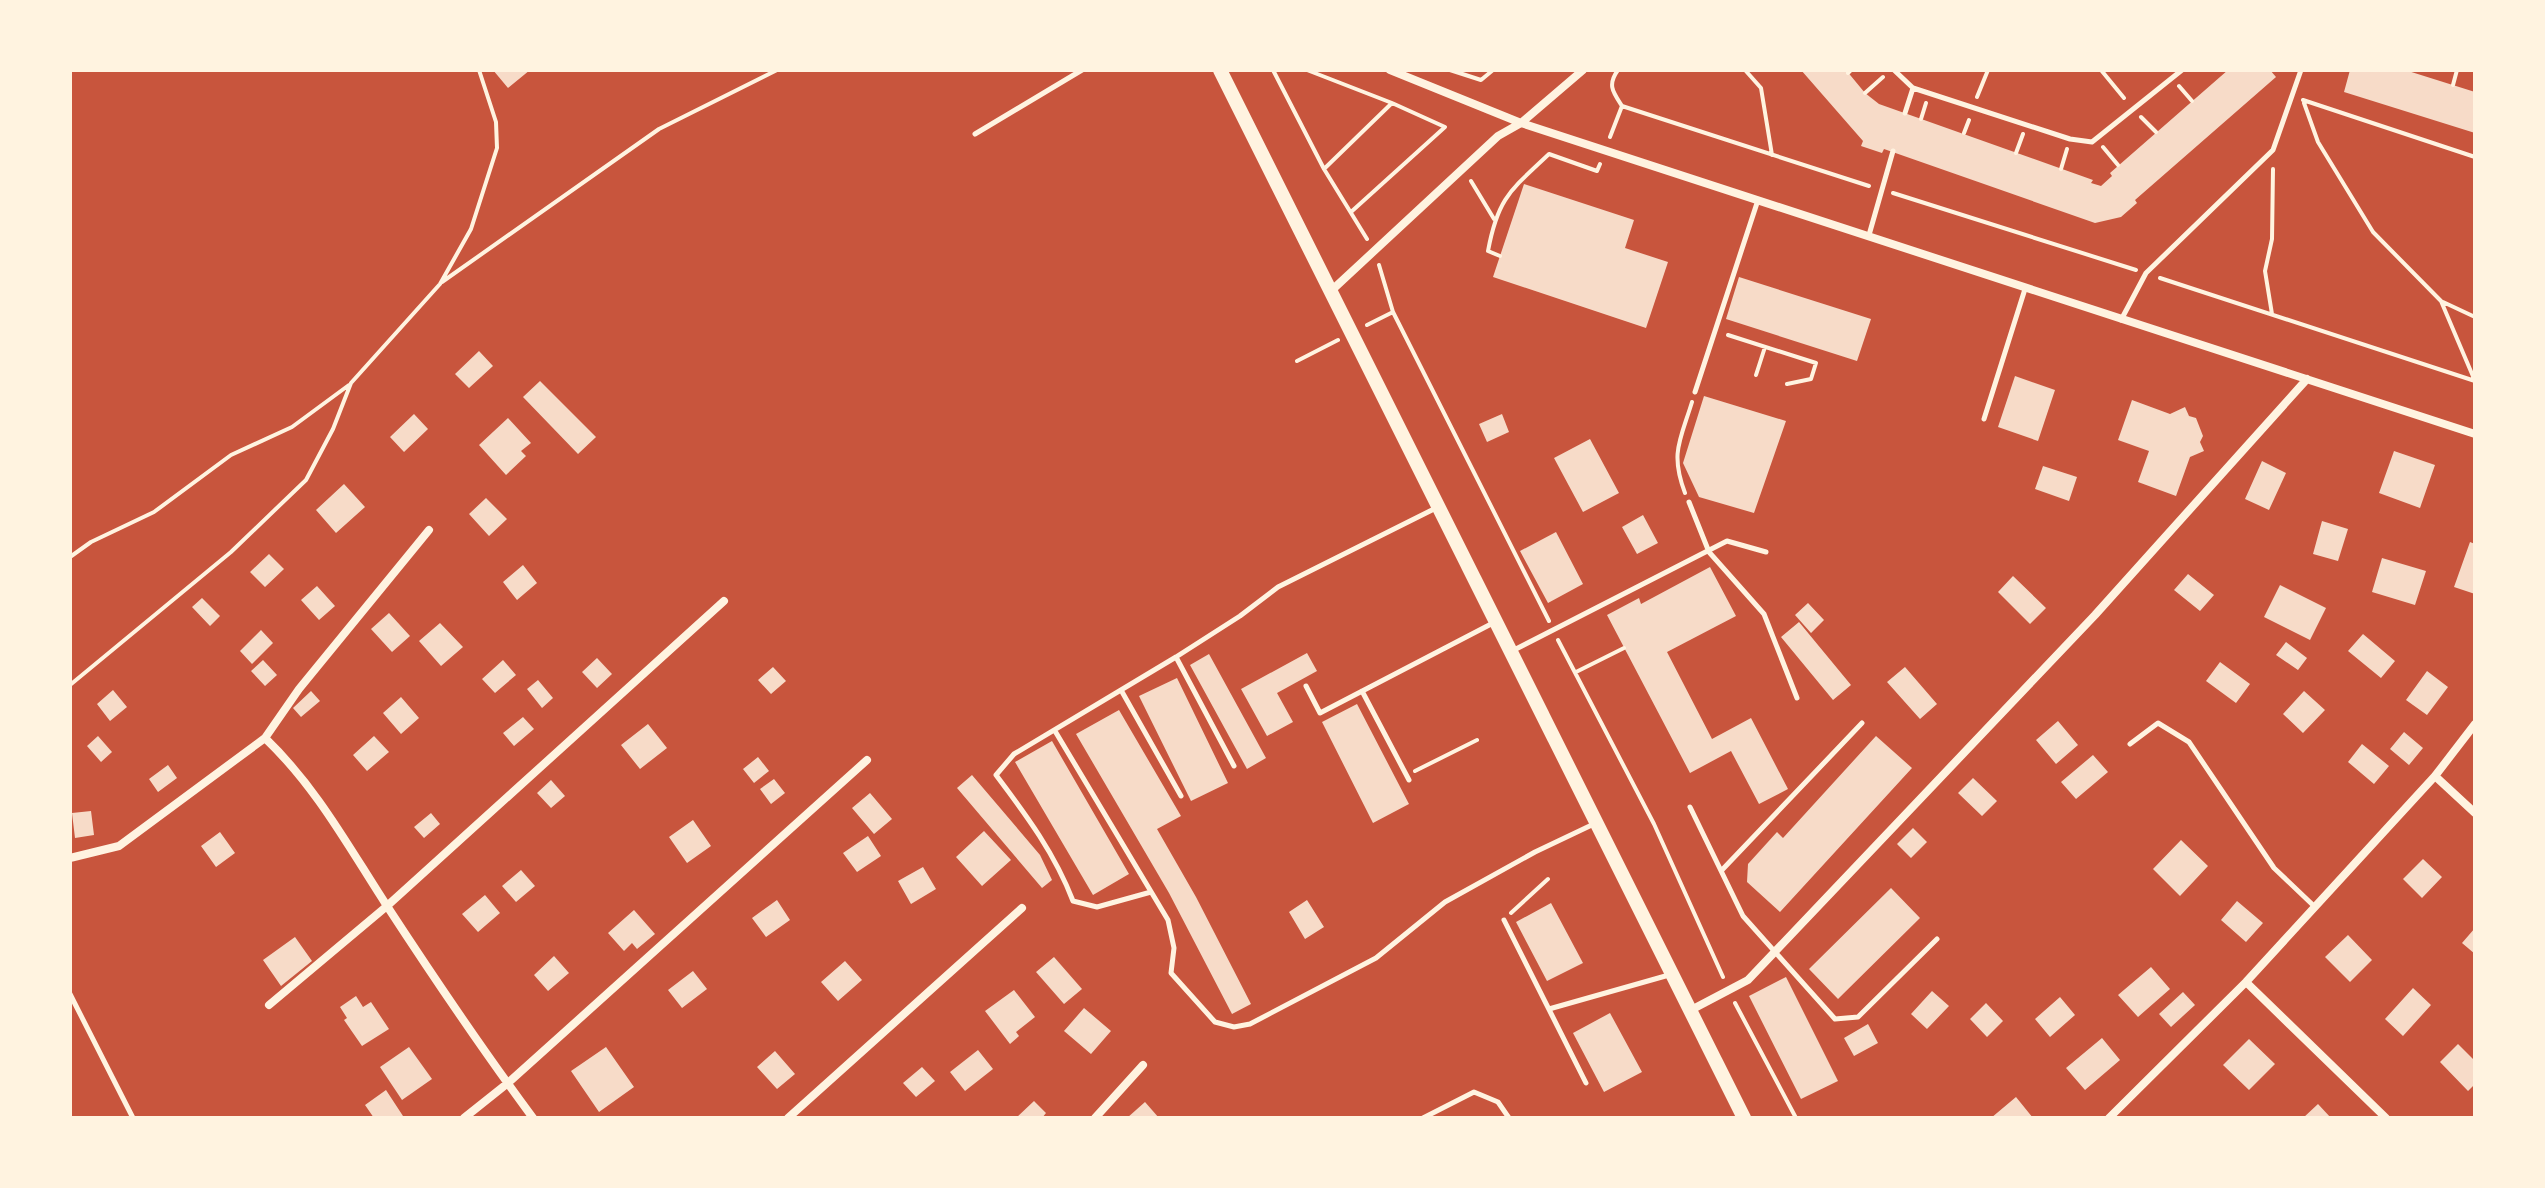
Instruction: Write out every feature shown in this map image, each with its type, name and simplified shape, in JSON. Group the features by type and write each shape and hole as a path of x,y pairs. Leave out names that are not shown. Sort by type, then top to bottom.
{"main road":[{"path":"1220,70 1744,1118"}],"street":[{"path":"1390,70 1521,123 2475,434"},
{"path":"1331,291 1498,136 1521,123 1583,70"},
{"path":"1691,1010 1748,980 2095,615 2307,379"},
{"path":"70,858 119,846 265,738 299,689 429,530"},
{"path":"269,1005 387,906 724,601"},
{"path":"2109,1118 2246,982 2435,776 2475,724"},
{"path":"265,738 294,765 327,808 387,906 533,1118"},
{"path":"464,1118 508,1083 867,760"},
{"path":"2435,776 2475,813"},
{"path":"788,1118 1022,908"},
{"path":"2246,982 2386,1118"},
{"path":"1095,1118 1143,1065"}],"lane":[{"path":"975,134 1082,70"},
{"path":"1892,70 1913,88 2070,139 2092,142 2182,70"},
{"path":"2120,320 2146,273 2273,150 2301,70"},
{"path":"1905,113 1913,88"},
{"path":"1868,236 1893,151"},
{"path":"1695,392 1758,200"},
{"path":"1984,419 2025,289"},
{"path":"1689,502 1709,552 1764,614 1797,698"},
{"path":"1151,892 1097,907 1073,901 1061,869 1039,832 996,775 1014,754 1176,657 1240,616 1278,587 1439,506"},
{"path":"1511,652 1727,541 1766,552"},
{"path":"1306,686 1320,713 1496,621"},
{"path":"1176,657 1234,766"},
{"path":"1121,690 1181,796"},
{"path":"1362,691 1407,778"},
{"path":"1721,870 1862,723"},
{"path":"2130,744 2158,723 2189,742 2274,868 2315,907"},
{"path":"1055,731 1168,920 1174,948 1171,973 1215,1022 1234,1027 1250,1024 1376,958 1445,902 1535,852 1597,823"},
{"path":"1690,807 1743,916 1835,1019 1858,1017 1937,939"},
{"path":"1504,920 1586,1083"},
{"path":"1549,1009 1674,974"},
{"path":"70,994 133,1118"},
{"path":"1423,1118 1474,1092 1498,1102 1509,1118"}],"path":[{"path":"70,557 91,542 154,512 231,455 292,427 351,383 440,284 471,229 497,148 496,122 479,70"},
{"path":"440,284 659,129 777,70"},
{"path":"1273,70 1324,169 1374,250 1393,312 1654,824 1729,991 1796,1118"},
{"path":"1307,70 1445,127 1351,212"},
{"path":"1450,70 1481,80 1493,70"},
{"path":"1618,70 1611,79 1610,87 1622,106 2475,381"},
{"path":"1745,70 1761,88 1772,155"},
{"path":"1865,93 1892,70"},
{"path":"1973,108 1988,70"},
{"path":"2101,70 2156,132"},
{"path":"2453,85 2457,70"},
{"path":"2173,78 2192,101"},
{"path":"2292,96 2475,157"},
{"path":"2303,100 2318,142 2373,232 2441,301 2475,317"},
{"path":"1324,169 1392,103"},
{"path":"1500,256 1488,251 1494,219 1508,193 1549,154 1597,171 1622,106"},
{"path":"2061,169 2070,139"},
{"path":"2096,139 2118,165"},
{"path":"2272,314 2265,271 2272,239 2273,150"},
{"path":"1464,168 1494,219"},
{"path":"2441,301 2475,381"},
{"path":"1714,330 1816,363 1811,379 1787,384"},
{"path":"1756,375 1765,347"},
{"path":"70,685 231,552 306,480 333,429 351,383"},
{"path":"1689,502 1677,470 1676,456 1695,392"},
{"path":"1576,672 1624,648"},
{"path":"1407,778 1477,740"},
{"path":"1504,920 1548,879"}],"building":[{"path":"493,70 530,70 508,88"},
{"path":"1801,70 1846,70 1879,104 2093,180 2091,183 2101,186 2112,176 2110,173 2228,70 2270,70 2276,77 2135,200 2137,203 2121,217 2095,223 1884,149 1882,153 1861,146 1863,141"},
{"path":"2350,70 2405,70 2475,92 2475,133 2344,92"},
{"path":"1524,184 1634,220 1625,248 1668,262 1646,328 1493,277"},
{"path":"1739,277 1871,319 1857,361 1726,319"},
{"path":"479,351 493,366 469,388 455,374"},
{"path":"2015,376 2055,390 2038,441 1998,427"},
{"path":"540,381 596,437 578,454 523,397"},
{"path":"1704,396 1786,421 1754,513 1699,497 1683,463"},
{"path":"2132,400 2170,414 2185,407 2189,416 2196,418 2203,436 2200,442 2204,451 2190,457 2176,496 2138,482 2149,451 2118,440"},
{"path":"414,414 428,429 404,452 390,437"},
{"path":"1502,414 1509,432 1487,442 1479,424"},
{"path":"508,418 531,443 521,451 526,456 506,475 479,445"},
{"path":"1590,439 1619,493 1583,512 1554,458"},
{"path":"2394,451 2435,465 2420,508 2379,493"},
{"path":"2262,461 2286,473 2269,510 2245,499"},
{"path":"2043,466 2077,477 2069,501 2035,489"},
{"path":"344,484 365,507 336,533 316,510"},
{"path":"486,498 507,519 489,536 469,514"},
{"path":"1643,515 1658,543 1637,554 1622,527"},
{"path":"2322,521 2348,529 2338,561 2313,554"},
{"path":"1556,532 1583,584 1548,603 1520,551"},
{"path":"2470,542 2475,544 2475,594 2454,587"},
{"path":"269,554 284,569 265,587 250,572"},
{"path":"2382,558 2426,571 2415,605 2372,592"},
{"path":"523,565 537,583 517,600 503,582"},
{"path":"1710,567 1736,616 1667,652 1712,739 1751,718 1788,789 1759,804 1731,751 1690,773 1607,615 1639,598 1641,604"},
{"path":"2188,574 2214,595 2200,611 2174,590"},
{"path":"2013,576 2046,608 2030,624 1998,592"},
{"path":"2280,585 2326,608 2310,640 2264,617"},
{"path":"317,586 335,606 319,620 301,600"},
{"path":"202,598 220,616 210,626 192,607"},
{"path":"1808,603 1824,620 1811,633 1795,615"},
{"path":"389,613 410,636 392,652 371,629"},
{"path":"1799,622 1851,685 1833,700 1781,637"},
{"path":"440,623 463,647 441,666 419,641"},
{"path":"261,630 273,643 252,664 240,651"},
{"path":"2363,634 2395,661 2381,678 2348,651"},
{"path":"2286,642 2307,658 2298,670 2276,655"},
{"path":"1307,653 1317,671 1277,693 1293,722 1267,736 1241,689"},
{"path":"1209,654 1266,758 1247,769 1190,665"},
{"path":"597,658 612,674 597,688 582,672"},
{"path":"263,660 277,675 265,686 251,671"},
{"path":"503,660 516,675 495,693 482,679"},
{"path":"2220,662 2250,684 2236,703 2206,681"},
{"path":"773,667 786,681 771,694 758,680"},
{"path":"1905,667 1937,704 1920,719 1887,682"},
{"path":"2427,671 2448,687 2427,715 2406,700"},
{"path":"1177,678 1228,783 1191,801 1139,696"},
{"path":"538,680 553,698 542,708 527,689"},
{"path":"113,690 127,707 110,721 97,704"},
{"path":"311,691 320,701 301,717 293,708"},
{"path":"2304,691 2325,710 2303,733 2283,714"},
{"path":"401,697 419,718 401,734 383,713"},
{"path":"1357,704 1409,804 1373,823 1322,722"},
{"path":"1119,710 1181,816 1157,829 1251,1004 1232,1014 1169,893 1076,734"},
{"path":"523,717 534,729 514,746 503,733"},
{"path":"2058,721 2078,745 2056,764 2036,740"},
{"path":"648,724 667,748 640,769 621,745"},
{"path":"2404,732 2423,748 2409,765 2390,749"},
{"path":"98,736 112,752 101,762 87,746"},
{"path":"374,736 389,752 367,771 353,755"},
{"path":"1876,736 1912,768 1780,912 1747,882 1748,864 1777,832 1783,838"},
{"path":"1052,741 1129,874 1093,895 1015,762"},
{"path":"2362,744 2389,766 2374,784 2348,762"},
{"path":"2093,755 2108,772 2076,799 2061,782"},
{"path":"758,757 769,771 754,783 743,769"},
{"path":"168,765 177,778 158,792 149,779"},
{"path":"972,775 1040,855 1052,880 1042,888 957,788"},
{"path":"1973,778 1997,801 1982,816 1958,793"},
{"path":"774,779 785,793 771,804 760,789"},
{"path":"551,780 565,796 551,808 537,793"},
{"path":"870,793 892,819 874,834 852,808"},
{"path":"91,811 94,835 75,838 72,813"},
{"path":"431,813 440,824 424,838 414,827"},
{"path":"693,820 711,846 687,863 669,837"},
{"path":"1913,828 1927,842 1911,858 1897,844"},
{"path":"984,831 1011,860 982,886 956,857"},
{"path":"220,832 235,853 216,867 201,846"},
{"path":"868,836 881,856 857,872 843,853"},
{"path":"2181,840 2208,866 2180,896 2153,869"},
{"path":"2423,859 2442,877 2422,898 2403,879"},
{"path":"923,867 936,889 911,904 898,881"},
{"path":"521,870 535,886 516,902 502,886"},
{"path":"1891,888 1920,918 1838,999 1809,969"},
{"path":"485,895 500,913 478,932 462,914"},
{"path":"777,900 790,920 766,937 752,918"},
{"path":"1307,900 1324,927 1305,939 1289,912"},
{"path":"2237,901 2263,923 2246,942 2221,920"},
{"path":"1551,903 1583,963 1547,981 1516,922"},
{"path":"634,910 655,934 637,949 632,943 624,951 608,933"},
{"path":"2475,928 2475,954 2462,943"},
{"path":"2348,935 2372,960 2350,982 2325,957"},
{"path":"295,937 312,961 281,986 263,960"},
{"path":"554,956 569,973 548,991 534,975"},
{"path":"1054,957 1082,989 1064,1004 1036,972"},
{"path":"845,961 862,980 838,1001 821,982"},
{"path":"2151,967 2170,989 2138,1017 2118,995"},
{"path":"693,971 707,989 682,1008 668,990"},
{"path":"1786,977 1838,1081 1801,1099 1749,996"},
{"path":"2413,988 2431,1005 2403,1036 2385,1019"},
{"path":"1014,990 1035,1017 1016,1032 1019,1036 1010,1044 985,1011"},
{"path":"1932,991 1949,1006 1927,1029 1911,1014"},
{"path":"2183,992 2195,1005 2171,1027 2159,1014"},
{"path":"356,996 363,1007 371,1002 389,1029 362,1046 344,1020 347,1018 340,1007"},
{"path":"2060,997 2075,1015 2050,1037 2035,1019"},
{"path":"1986,1003 2003,1021 1987,1037 1970,1019"},
{"path":"1084,1008 1111,1031 1091,1054 1064,1031"},
{"path":"1610,1013 1642,1072 1604,1092 1573,1033"},
{"path":"1868,1024 1878,1043 1854,1056 1844,1038"},
{"path":"2102,1038 2120,1060 2085,1090 2066,1068"},
{"path":"2249,1039 2275,1064 2249,1090 2223,1065"},
{"path":"2458,1044 2475,1061 2475,1084 2468,1091 2440,1062"},
{"path":"409,1047 432,1079 402,1100 380,1067"},
{"path":"606,1047 634,1087 599,1112 571,1071"},
{"path":"978,1050 993,1069 965,1091 950,1072"},
{"path":"775,1051 795,1074 777,1089 757,1067"},
{"path":"922,1067 935,1081 916,1097 903,1083"},
{"path":"386,1090 403,1116 400,1118 374,1118 365,1105"},
{"path":"2016,1097 2033,1118 1991,1118"},
{"path":"1034,1101 1046,1113 1042,1118 1016,1118"},
{"path":"1145,1102 1159,1118 1127,1118"},
{"path":"2318,1104 2331,1118 2303,1118"}]}
